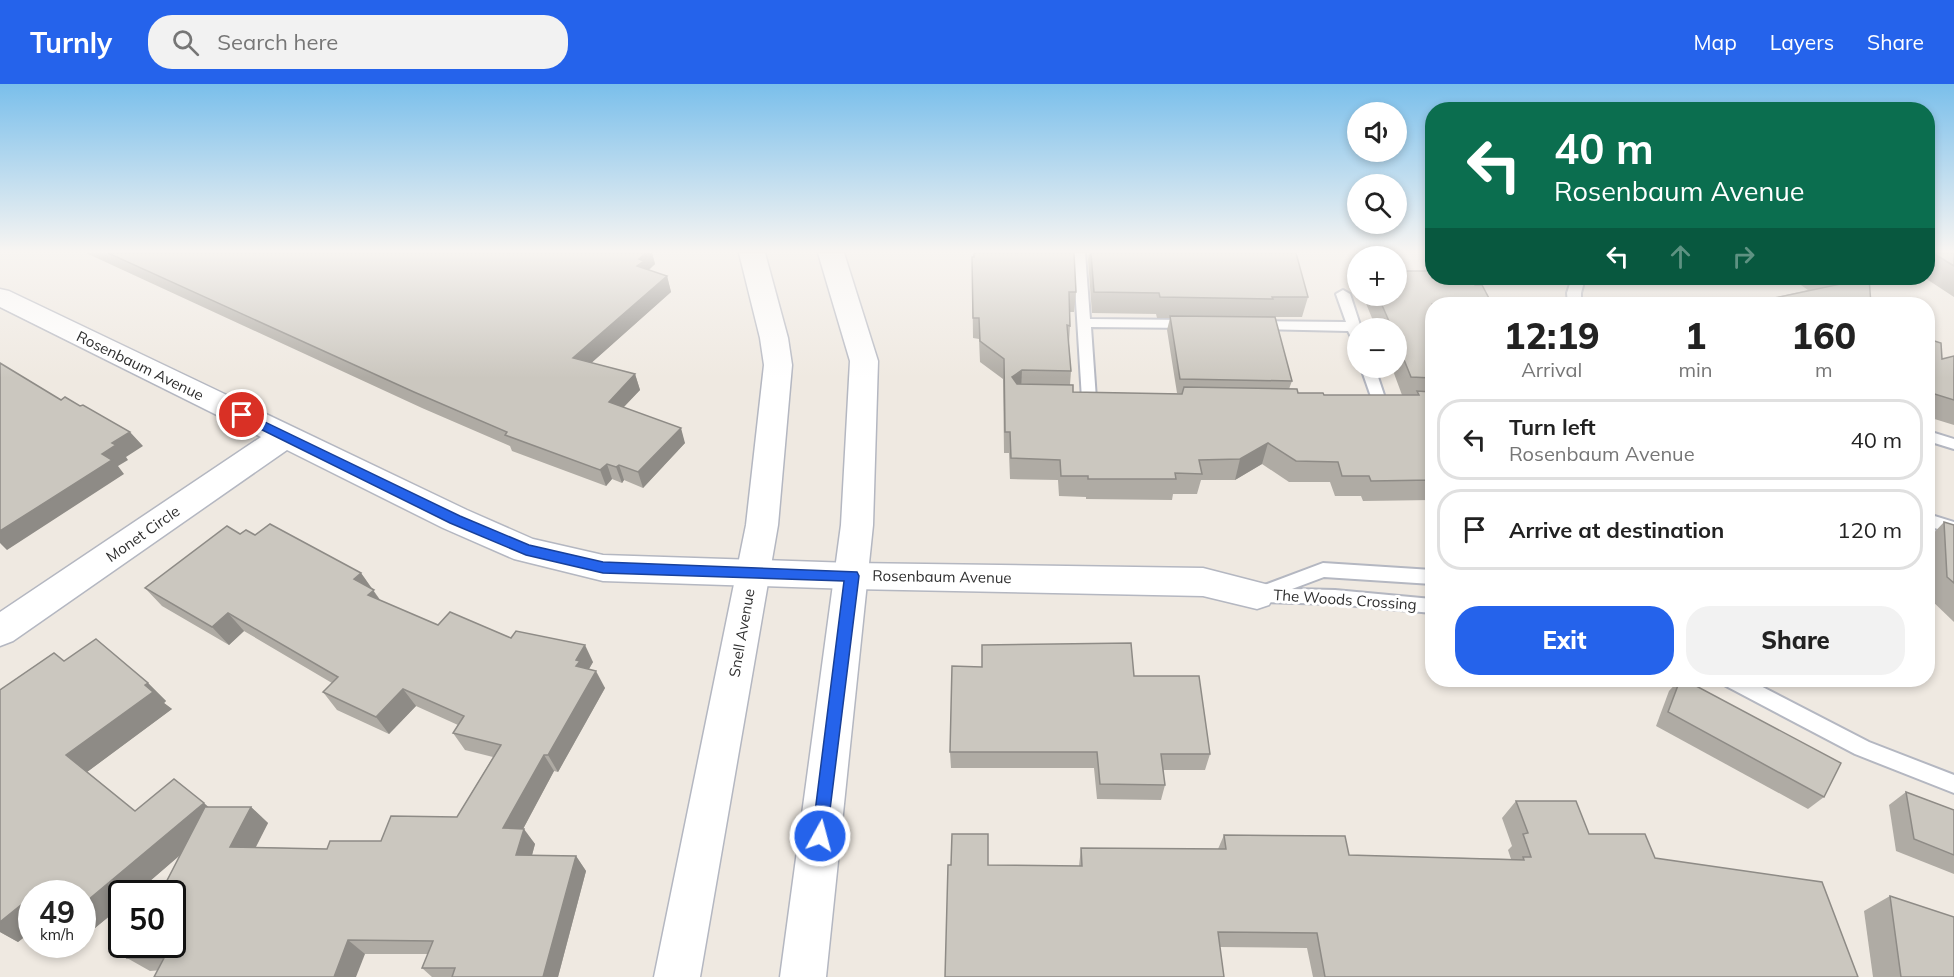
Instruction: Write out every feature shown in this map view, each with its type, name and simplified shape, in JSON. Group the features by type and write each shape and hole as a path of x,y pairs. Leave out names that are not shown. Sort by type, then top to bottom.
{"street":[{"name":"Snell Avenue","path":"678,977 762,525 778,365 763,295"},
{"path":"803,977 857,525 864,361 844,295"},
{"name":"Rosenbaum Avenue","path":"2,300 455,519 526,550 603,568 852,576 1203,582 1257,595"},
{"name":"Monet Circle","path":"0,631 285,436"}],"lane":[{"path":"1082,295 1089,399"},
{"path":"1343,295 1351,318"},
{"path":"1084,323 1201,325"},
{"path":"1237,325 1347,331"},
{"path":"1371,378 1379,404"},
{"path":"1935,438 1954,444"},
{"path":"1935,522 1954,528"},
{"name":"The Woods Crossing","path":"1257,595 1323,570 1425,577"},
{"name":"The Woods Crossing","path":"1257,595 1335,597 1425,605"},
{"path":"1746,687 1862,748 1954,784"}],"building":[{"path":"200,295 646,295 573,358 635,374 609,402 681,428 638,472 619,465 616,467 607,464 600,470 505,435 507,432"},
{"path":"973,295 1069,295 1070,326 1067,325 1071,371 1022,370 1012,377 1017,384 1073,385 1073,392 1182,394 1184,387 1297,389 1298,393 1323,393 1324,395 1419,395 1417,391 1425,392 1425,480 1371,481 1369,476 1342,476 1338,462 1296,461 1268,443 1240,459 1199,460 1202,474 1175,473 1176,479 1088,479 1088,476 1061,476 1060,460 1011,458 1010,432 1005,432 1004,359 980,341 979,318 973,318"},
{"path":"1159,295 1307,295 1308,297 1272,297 1273,299 1160,297"},
{"path":"1407,295 1487,295 1488,297 1425,297 1425,378 1411,377 1407,367 1407,318 1388,318 1382,306 1407,306"},
{"path":"1790,295 1870,295 1870,297 1779,297"},
{"path":"1170,316 1275,317 1292,381 1180,379"},
{"path":"1935,341 1941,343 1942,359 1954,356 1954,400 1935,394"},
{"path":"0,363 61,400 65,397 80,406 83,405 130,432 112,443 116,445 102,454 112,460 0,531"},
{"path":"1944,522 1954,525 1954,583 1947,577"},
{"path":"270,524 361,573 354,579 374,590 368,595 438,625 450,612 511,638 516,631 585,645 576,660 580,661 576,666 596,671 548,755 544,755 503,828 524,829 516,855 576,856 543,977 452,977 455,968 422,968 433,941 348,940 334,977 154,977 164,958 186,958 186,880 167,880 205,807 251,807 230,847 327,849 330,841 381,841 391,816 457,817 501,745 453,733 464,716 403,689 376,717 323,692 338,677 228,613 212,627 145,588 227,526 240,534 246,530 255,535"},
{"path":"96,639 148,683 145,685 153,692 66,755 135,811 174,779 204,803 112,880 108,880 108,883 96,893 96,880 18,880 18,907 0,922 0,690 54,653 64,661"},
{"path":"1131,643 1134,676 1199,676 1210,754 1161,754 1165,785 1100,784 1097,752 950,752 952,666 982,667 982,645"},
{"path":"1677,687 1698,687 1841,763 1824,797 1668,712"},
{"path":"1906,792 1954,810 1954,855 1914,839"},
{"path":"1516,801 1576,801 1589,834 1645,834 1655,858 1822,882 1858,977 1325,977 1317,933 1218,932 1224,977 945,977 948,865 951,865 952,834 988,834 988,865 1082,866 1081,848 1226,849 1224,835 1345,836 1349,855 1524,860 1523,857 1531,857 1523,834 1528,833"},
{"path":"1890,896 1954,917 1954,977 1901,977"}],"route":[{"path":"242,415 455,519 526,550 603,568 852,576 820,836"}]}
